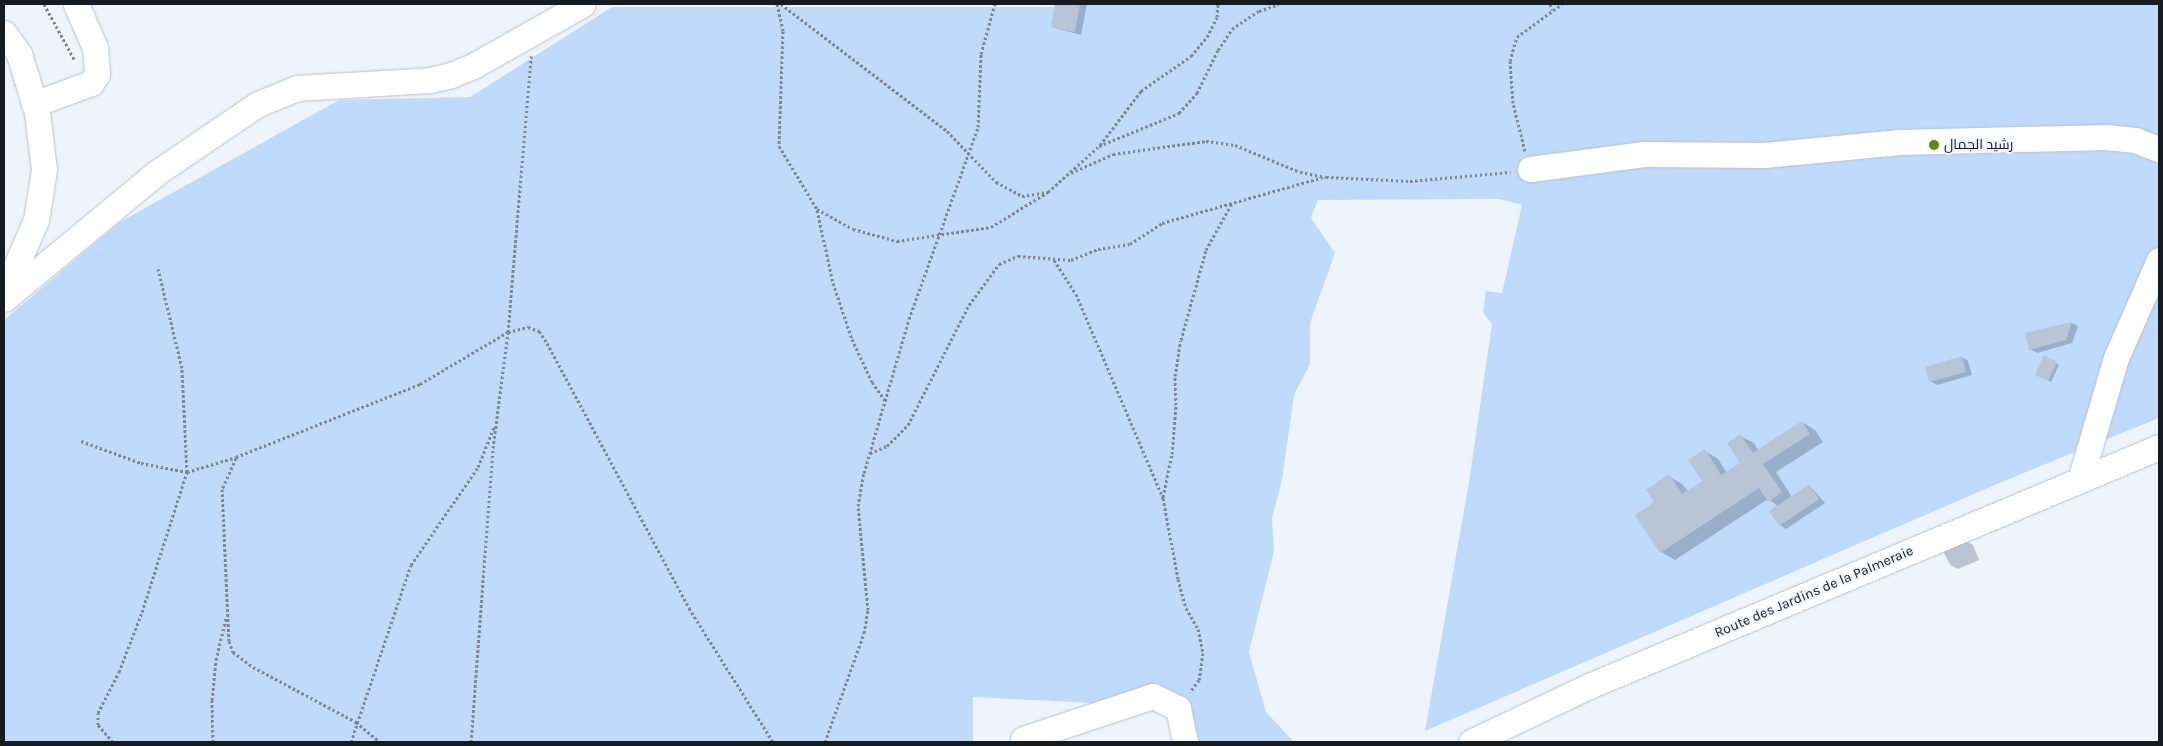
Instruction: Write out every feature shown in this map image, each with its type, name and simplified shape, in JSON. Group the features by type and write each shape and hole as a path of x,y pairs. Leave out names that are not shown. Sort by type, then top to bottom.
{"street":[{"path":"34,104 91,83 97,74 97,61 76,4"},
{"path":"4,299 159,171 258,104 297,88 430,80 473,66 583,4"},
{"path":"4,33 19,54 34,104 44,170 41,196 27,243 15,268 4,277"},
{"path":"1530,169 1644,154 1764,155 1899,142 2106,137 2135,140 2159,149"},
{"path":"2080,480 2116,358 2159,260"},
{"name":"Route des Jardins de la Palmeraie","path":"1471,742 1589,686 2159,447"},
{"path":"1023,739 1144,697 1153,696 1178,708 1185,742"}],"path":[{"path":"44,4 70,50 80,87"},
{"path":"779,4 910,102 969,154 996,182 1022,196 1048,192"},
{"path":"779,4 783,32 779,146 817,209 833,283 852,339 872,382 886,402"},
{"path":"825,742 864,633 868,610 858,506 870,453 909,319 942,232 978,126 981,54 995,4"},
{"path":"817,209 853,229 897,241 942,232 959,234 991,227 1048,192 1099,146 1141,91 1191,56 1207,37 1217,17 1218,4"},
{"path":"1099,146 1179,113 1197,93 1218,50 1232,29 1260,11 1279,4"},
{"path":"1550,4 1552,10"},
{"path":"1068,174 1113,154 1206,141 1235,145 1300,172 1326,177 1410,181 1457,180 1530,169 1514,103 1510,61 1517,37 1562,4"},
{"path":"471,742 496,422 508,332 534,30"},
{"path":"870,453 887,446 908,425 970,305 999,264 1018,256 1071,260 1098,249 1130,244 1162,223 1326,177"},
{"path":"1163,498 1172,454 1176,405 1175,376 1181,340 1206,250 1233,202"},
{"path":"1054,259 1076,294 1163,498 1178,579 1186,608 1198,629 1203,652 1199,680 1178,708"},
{"path":"114,742 98,725 98,713 118,672 142,612 187,472 182,368 158,269"},
{"path":"81,441 141,463 187,472 236,457 420,384 508,332 528,327 539,331 690,608 773,742"},
{"path":"350,742 411,565 478,467 496,422"},
{"path":"236,457 222,488 229,641 239,659 356,722 380,742"},
{"path":"213,742 212,700 216,660 228,613"}],"shaded area":[{"path":"1076,4 2159,4 2159,418 2004,481 1425,731 1469,482 1492,324 1483,312 1486,291 1502,293 1522,205 1499,199 1318,200 1311,218 1335,253 1310,323 1310,364 1294,395 1282,480 1272,518 1274,551 1249,652 1266,712 1294,742 1188,742 1173,707 973,697 973,742 4,742 4,320 120,222 339,100 470,97 612,7 1075,7"}],"building":[{"path":"1055,4 1080,4 1075,32 1051,27"},
{"path":"2072,322 2066,340 2029,350 2025,333"},
{"path":"2044,355 2057,362 2048,381 2035,375"},
{"path":"1962,356 1966,372 1929,382 1925,367"},
{"path":"1802,421 1810,434 1763,464 1782,492 1768,502 1759,488 1660,553 1635,515 1654,502 1646,490 1669,474 1682,494 1702,481 1688,460 1705,449 1721,475 1740,463 1727,443 1740,434 1753,453"},
{"path":"1809,484 1819,499 1779,526 1769,511"},
{"path":"1966,540 1973,556 1951,566 1943,551"}],"place":[{"name":"رشيد الجمال","path":"1934,145"}]}
